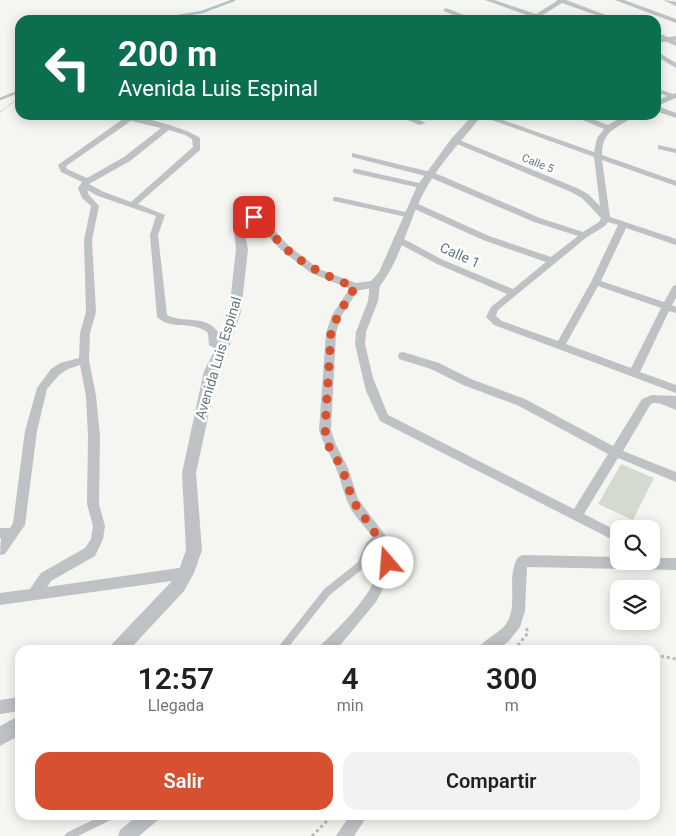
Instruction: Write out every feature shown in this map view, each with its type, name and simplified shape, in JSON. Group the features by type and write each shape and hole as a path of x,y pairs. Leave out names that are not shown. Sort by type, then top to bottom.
{"street":[{"path":"488,0 526,15"},
{"path":"539,15 562,0 602,15"},
{"path":"618,0 659,15"},
{"path":"666,0 676,4"},
{"path":"446,10 459,15"},
{"path":"661,16 676,21"},
{"path":"661,36 674,40"},
{"path":"661,41 674,40"},
{"path":"661,56 676,66"},
{"path":"661,92 674,96"},
{"path":"661,102 674,96"},
{"path":"661,110 676,116"},
{"path":"127,120 62,165 64,170 101,194 161,215 154,235 162,317 173,322 199,322 205,325 213,332 214,345 222,349"},
{"path":"132,205 197,148 196,138 168,127 138,120"},
{"path":"413,120 422,124"},
{"path":"475,120 454,141 432,175 422,186 384,273 374,284 372,306 362,327 360,346 379,410 384,418 610,533"},
{"path":"495,120 676,184"},
{"path":"588,120 609,128"},
{"path":"621,120 609,128 599,142 598,155 606,218 602,224 584,235 494,309 491,317 498,323 676,389"},
{"path":"34,594 46,578 90,552 97,539 99,526 92,504 94,436 91,396 84,360 85,333 89,324 91,305 88,240 95,206 83,193 82,188 86,183 128,159 168,127"},
{"name":"Calle 5","path":"454,141 574,190 585,196 606,218"},
{"path":"661,147 676,151"},
{"path":"355,155 432,175 537,220 584,235"},
{"path":"410,210 553,261"},
{"name":"Avenida Luis Espinal","path":"123,645 178,586 186,573 194,550 189,473 211,371 222,349 235,312 242,249 237,227 245,217 258,219 285,248 315,271 355,287"},
{"path":"606,218 676,242"},
{"path":"560,346 596,282 623,224"},
{"name":"Calle 1","path":"397,240 440,262 514,293"},
{"path":"596,282 671,308"},
{"path":"331,645 356,619 385,574 387,554 378,536 353,501 342,468 328,445 325,430 331,333 338,315 355,287 374,284"},
{"path":"634,373 671,308 676,288"},
{"path":"403,356 435,366 467,382 520,402 614,452 676,477"},
{"path":"0,550 19,525 31,431 42,388 55,372 64,366 84,360"},
{"path":"577,516 646,402 658,399 676,400"},
{"path":"0,533 14,533"},
{"path":"492,645 509,632 517,618 520,604 519,570 523,561 610,562"},
{"path":"660,563 676,564"},
{"path":"0,599 186,573"},
{"path":"0,707 15,705"},
{"path":"0,737 15,727"},
{"path":"126,836 145,820"},
{"path":"344,836 356,820"}],"lane":[{"path":"355,171 422,186"},
{"path":"335,199 410,210"},
{"path":"658,399 676,407"},
{"path":"286,645 327,592 361,565 366,550 378,536"},
{"path":"70,836 78,830 101,820"}],"path":[{"path":"0,112 15,101"},
{"path":"660,656 676,659"},
{"path":"312,836 328,820"}],"shaded area":[{"path":"621,464 654,478 633,520 598,504"}],"waterway":[{"path":"184,15 202,12 234,0"},
{"path":"0,99 15,93"}],"route":[{"path":"254,217 262,222 270,234 285,248 315,271 355,287 334,322 331,333 324,420 325,430 328,445 342,468 345,483 353,501 384,546 388,563"}]}
